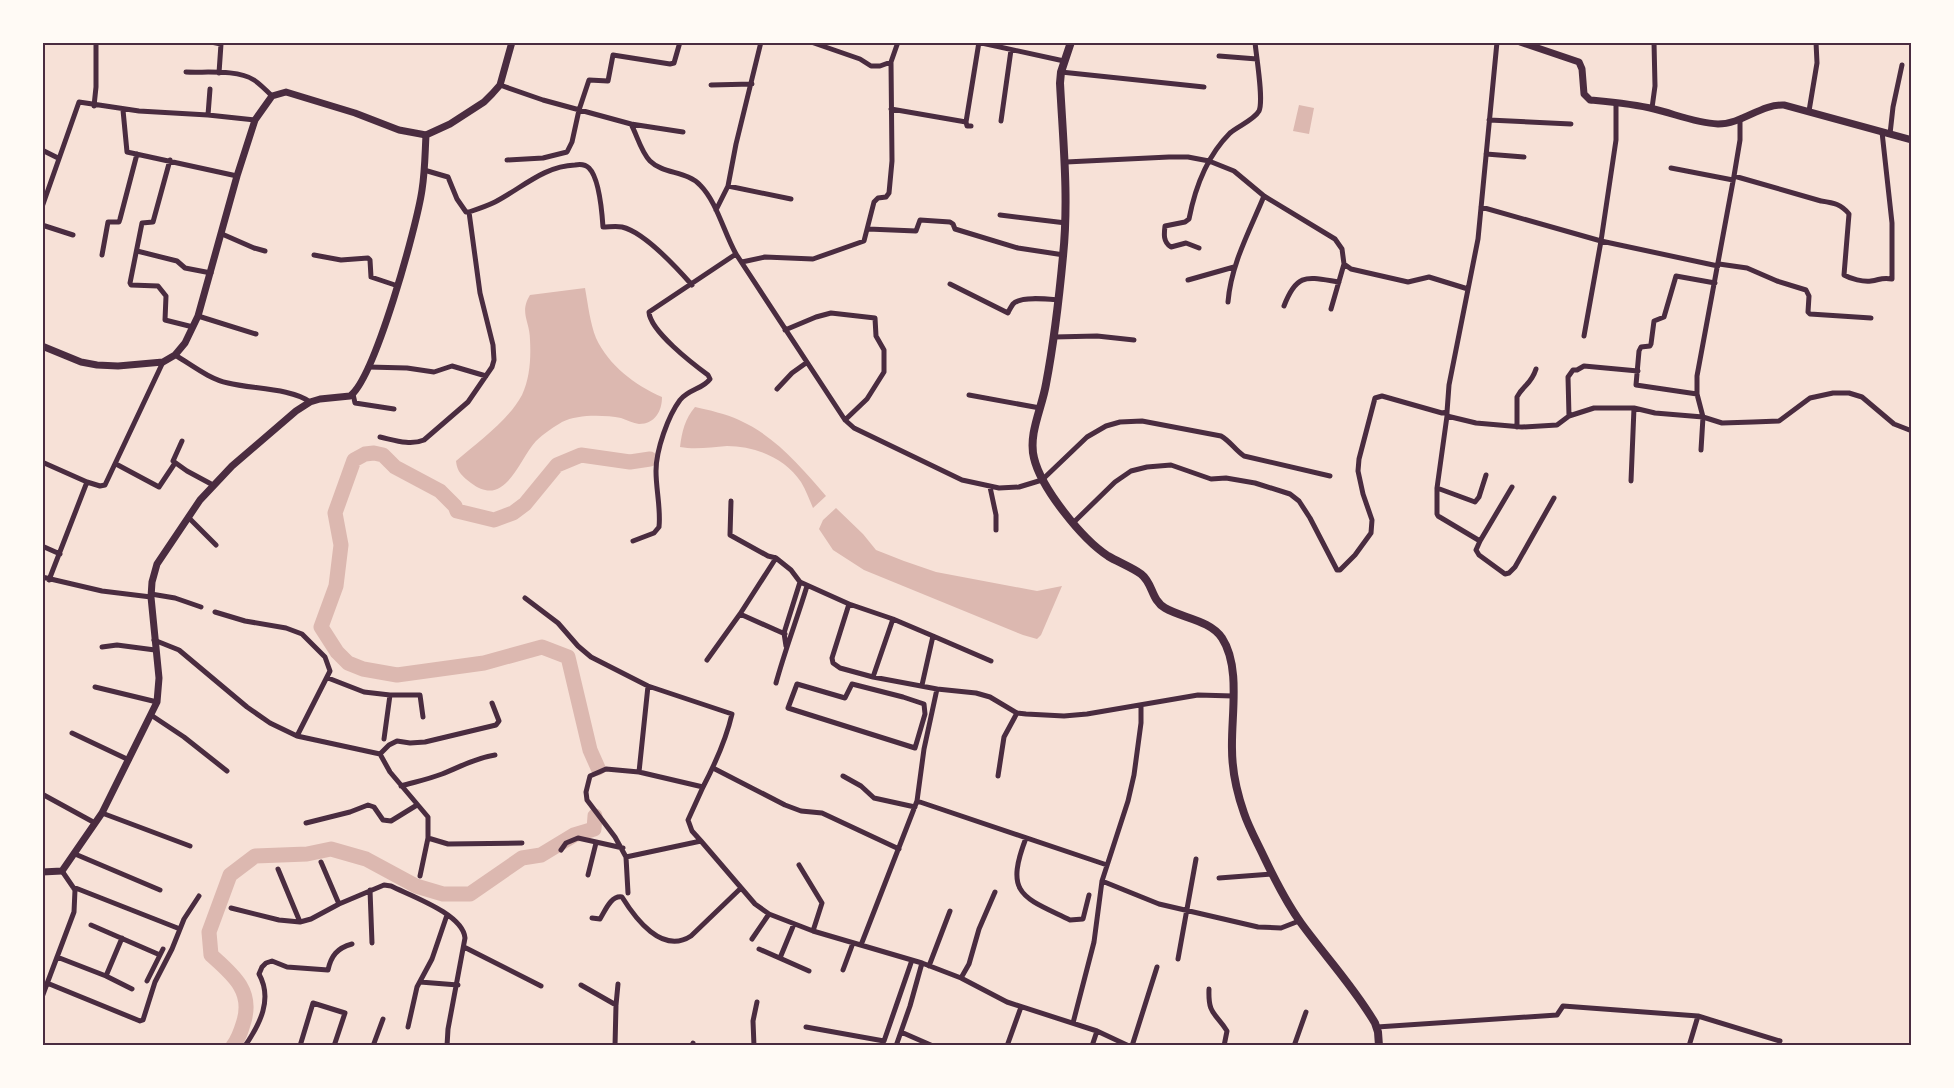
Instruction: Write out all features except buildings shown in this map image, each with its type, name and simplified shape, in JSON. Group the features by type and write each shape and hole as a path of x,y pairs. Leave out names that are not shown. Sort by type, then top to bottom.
{"main road":[{"path":"1071,42 1061,72 1066,162 1064,255 1054,337 1032,446 1035,461 1041,480 1089,541 1108,556 1141,574 1147,581 1154,598 1162,607 1198,622 1220,636 1231,659 1232,752 1243,809 1283,896 1371,1017 1377,1027 1379,1046"}],"street":[{"path":"94,105 96,42"},
{"path":"211,42 221,44 219,74"},
{"path":"42,346 81,362 97,365 118,366 163,362 175,354 185,343 198,316 255,120 272,96 286,92 355,113 399,130 426,135 450,124 484,102 500,85 512,42"},
{"path":"507,160 565,154 572,142 579,110 590,80 608,81 613,55 670,64 674,63 680,42"},
{"path":"716,210 728,186 736,143 761,42"},
{"path":"811,42 860,59 871,66 891,62"},
{"path":"742,262 765,257 815,259 865,240 874,202 878,198 886,197 889,193 892,161 891,62 898,42"},
{"path":"891,109 968,124 978,42 1064,60"},
{"path":"1199,248 1186,243 1171,247 1164,237 1165,226 1189,219 1198,184 1209,161 1231,132 1260,110 1255,42"},
{"path":"1480,541 1438,516 1437,488 1449,385 1478,238 1497,42"},
{"path":"1520,42 1579,62 1582,69 1583,91 1586,98 1590,100 1652,108 1704,122 1726,123 1740,120 1777,105 1809,111 1912,140"},
{"path":"1652,108 1655,86 1654,42"},
{"path":"1809,111 1817,63 1816,42"},
{"path":"1001,120 1011,50"},
{"path":"1219,56 1257,59"},
{"path":"1890,134 1902,65"},
{"path":"186,72 234,73 247,76 255,80 272,96"},
{"path":"1061,72 1204,87"},
{"path":"711,85 752,84"},
{"path":"500,85 631,124 683,132"},
{"path":"208,115 210,89"},
{"path":"42,207 77,104 81,102 123,110 255,120"},
{"path":"1584,336 1616,140 1616,103"},
{"path":"123,110 126,151 237,176"},
{"path":"1489,120 1571,124"},
{"path":"1701,450 1703,417 1697,394 1697,376 1734,178 1740,140 1740,120"},
{"path":"631,124 651,162 696,182 703,189 716,210 736,254 806,363 845,420 854,428 952,476 990,487 1010,488 1041,480 1087,437 1106,426 1133,420 1221,436 1244,456 1330,476"},
{"path":"1671,168 1734,178 1836,203 1844,207 1849,214 1844,275 1848,278 1871,281 1882,277 1892,279 1892,223 1882,132"},
{"path":"42,872 62,871 75,854 102,813 157,702 159,678 151,595 153,574 157,564 188,517 213,485 240,459 296,411 310,402 345,397 352,394 361,383 398,286 418,212 426,135"},
{"path":"42,150 58,158"},
{"path":"1486,153 1524,157"},
{"path":"102,255 108,222 118,222 120,219 137,154"},
{"path":"1066,162 1188,157 1209,161 1234,171 1264,196 1335,239 1342,249 1344,264 1331,309"},
{"path":"170,160 153,222 142,223 130,284 158,286 166,296 165,320 193,327"},
{"path":"424,170 448,177 461,206 469,212 492,204 552,168 565,165 588,167 600,203 603,227 626,229 649,243 672,262 692,285"},
{"path":"728,186 791,199"},
{"path":"1228,302 1234,267 1264,196"},
{"path":"1481,207 1601,241 1719,265 1747,268 1776,282 1806,290 1809,296 1809,314 1871,318"},
{"path":"380,437 416,443 424,440 468,402 493,363 494,351 480,293 469,212"},
{"path":"1000,215 1066,223"},
{"path":"868,230 916,231 920,220 950,222 954,229 1018,248 1064,255"},
{"path":"42,225 73,236"},
{"path":"222,234 254,248 265,250"},
{"path":"137,251 177,261 185,268 211,273"},
{"path":"633,540 654,533 659,527 656,469 658,454 670,418 680,400 692,391 704,387 710,380 708,375 677,351 648,314 650,310 692,285 736,254"},
{"path":"314,255 341,260 368,258 371,277 398,286"},
{"path":"1344,264 1356,271 1391,279 1413,281 1429,277 1468,289"},
{"path":"1188,280 1234,267"},
{"path":"1697,394 1636,385 1639,351 1641,347 1651,344 1654,321 1664,317 1676,276 1715,283"},
{"path":"1284,306 1296,282 1312,278 1339,282"},
{"path":"950,284 1008,313 1017,301 1037,297 1058,300"},
{"path":"785,330 831,313 875,318 876,336 884,350 884,372 867,399 845,420"},
{"path":"198,316 256,334"},
{"path":"1054,337 1097,336 1134,340"},
{"path":"175,354 221,381 301,397 310,402"},
{"path":"42,462 87,482 104,486 163,362"},
{"path":"777,389 792,373 806,363"},
{"path":"368,367 407,368 434,372 452,366 486,376"},
{"path":"1569,416 1568,377 1573,370 1584,366 1638,371"},
{"path":"1517,427 1517,397 1533,379 1536,369"},
{"path":"1074,522 1115,482 1131,471 1171,465 1211,479 1226,478 1256,483 1290,494 1304,509 1326,547 1333,565 1336,570 1340,570 1355,555 1371,533 1372,524 1358,471 1375,398 1382,396 1476,423 1517,427 1557,425 1569,416 1594,408 1634,408 1654,413 1703,417 1722,423 1779,421 1810,398 1833,393 1849,393 1862,397 1894,424 1912,431"},
{"path":"352,394 357,403 394,409"},
{"path":"969,395 1040,408"},
{"path":"1631,481 1634,408"},
{"path":"116,464 159,487 175,463 173,460 183,441"},
{"path":"175,463 213,485"},
{"path":"1437,488 1475,502 1479,497 1486,475"},
{"path":"49,580 87,482"},
{"path":"990,487 996,514 996,530"},
{"path":"1512,487 1476,548 1478,554 1503,573 1509,573 1515,567 1554,498"},
{"path":"730,501 730,535 776,558 791,570 800,582 991,661"},
{"path":"188,517 216,545"},
{"path":"42,546 60,554"},
{"path":"706,660 740,614 776,558"},
{"path":"42,577 113,593 175,598 201,607"},
{"path":"786,646 784,633 800,582"},
{"path":"776,683 807,586"},
{"path":"525,598 558,623 591,657 648,686 732,714 728,732 688,820 692,831 741,888 755,904 769,914 813,931 926,965 960,978 1007,1002 1097,1031 1131,1046 1157,967"},
{"path":"849,604 833,653 833,663 840,668 873,677 938,689 972,692 990,697 1017,713 1064,716 1198,695 1233,696"},
{"path":"215,612 244,621 286,628 302,634 328,661 330,671 328,678 297,736"},
{"path":"740,614 792,636"},
{"path":"873,677 893,619"},
{"path":"922,685 933,636"},
{"path":"154,640 179,650 265,721 297,736 380,754 390,772 428,817 428,837 420,876"},
{"path":"102,647 117,645 155,650"},
{"path":"328,678 364,692 420,695 423,717"},
{"path":"915,748 925,714 924,704 852,684 845,698 797,684 788,708 915,748 924,749"},
{"path":"639,772 648,686"},
{"path":"95,687 157,702"},
{"path":"861,945 918,801 924,749 938,689"},
{"path":"384,739 390,695"},
{"path":"380,754 397,741 410,743 425,741 496,725 499,721 492,703"},
{"path":"1073,1023 1094,942 1102,881 1134,775 1141,705"},
{"path":"998,776 1004,737 1017,713"},
{"path":"151,715 184,737 227,771"},
{"path":"72,733 129,760"},
{"path":"401,786 433,777 468,762 495,755"},
{"path":"713,768 785,805 801,811 822,813 899,849"},
{"path":"628,893 626,857 603,820 587,800 588,779 592,774 606,769 639,772 703,787"},
{"path":"843,776 861,786 874,798 915,807"},
{"path":"42,794 95,823"},
{"path":"918,801 1107,865"},
{"path":"306,823 368,805 374,807 383,820 391,821 417,805"},
{"path":"102,813 190,846"},
{"path":"428,837 448,844 522,843"},
{"path":"561,850 566,843 578,838 622,848"},
{"path":"1026,838 1016,872 1019,888 1025,898 1070,920 1077,920 1083,919 1089,895"},
{"path":"626,857 702,842"},
{"path":"588,875 596,843"},
{"path":"75,854 160,890"},
{"path":"1178,959 1196,859"},
{"path":"321,862 339,904"},
{"path":"799,865 822,903 813,931"},
{"path":"278,869 300,922"},
{"path":"42,997 74,912 75,897 72,886 62,871"},
{"path":"1219,878 1272,874"},
{"path":"1102,881 1159,904 1269,929 1281,928 1299,921"},
{"path":"231,908 279,920 300,922 384,885 391,886 447,915 456,921 465,933 447,1046"},
{"path":"72,886 180,929"},
{"path":"592,918 600,919 615,897 619,896 648,930 672,941 684,941 741,888"},
{"path":"370,890 372,943"},
{"path":"960,978 969,964 979,929 995,892"},
{"path":"47,983 141,1021 144,1018 155,982 180,929 199,896"},
{"path":"896,1046 926,965 950,911"},
{"path":"752,939 769,914"},
{"path":"408,1027 414,997 432,959 447,915"},
{"path":"780,958 794,924"},
{"path":"91,925 161,952 147,981"},
{"path":"106,976 122,938"},
{"path":"843,970 853,943"},
{"path":"254,1046 246,1045 258,1024 266,1002 265,985 259,974 262,967 272,961 287,967 328,970 330,959 336,952 342,946 351,944"},
{"path":"464,947 542,986"},
{"path":"759,949 809,971"},
{"path":"57,957 132,989"},
{"path":"806,1027 884,1041 912,960"},
{"path":"420,982 458,985"},
{"path":"615,1046 618,984"},
{"path":"581,985 616,1005"},
{"path":"1209,989 1210,1010 1227,1031 1224,1046"},
{"path":"754,1046 753,1021 757,1002"},
{"path":"300,1046 313,1004 345,1013 334,1046"},
{"path":"1377,1027 1557,1015 1563,1005 1698,1016 1780,1041"},
{"path":"1007,1046 1022,1007"},
{"path":"1294,1046 1306,1012"},
{"path":"1689,1046 1698,1016"},
{"path":"373,1046 383,1020"},
{"path":"1092,1046 1097,1031"},
{"path":"901,1032 933,1046"}],"shaded area":[{"path":"1299,105 1314,108 1309,134 1293,131"},
{"path":"585,288 592,326 601,348 624,374 642,387 662,397 659,412 649,422 639,424 621,418 599,416 568,419 536,441 502,486 493,490 483,489 471,483 459,471 456,461 509,414 522,395 527,382 530,333 525,307 530,295"},
{"path":"695,407 734,418 776,443 826,496 813,508 803,485 787,466 759,451 727,446 680,447 684,426"},
{"path":"836,508 876,550 904,561 936,572 1037,591 1062,586 1041,635 1037,639 1023,635 864,570 833,550 819,529 823,520"}],"waterway":[{"path":"598,768 590,750 568,657 542,647 484,663 397,675 363,669 348,663 337,652 321,627 336,586 341,545 335,513 354,460 365,454 383,455 395,467 440,491 457,511 494,520 513,513 525,504 557,465 581,455 630,462 650,459"},
{"path":"233,1046 244,1021 246,1000 233,976 211,955 209,932 230,875 255,856 307,854 331,849 366,859 416,886 443,894 470,894 522,858 541,855 574,835 594,829 595,816"}]}
